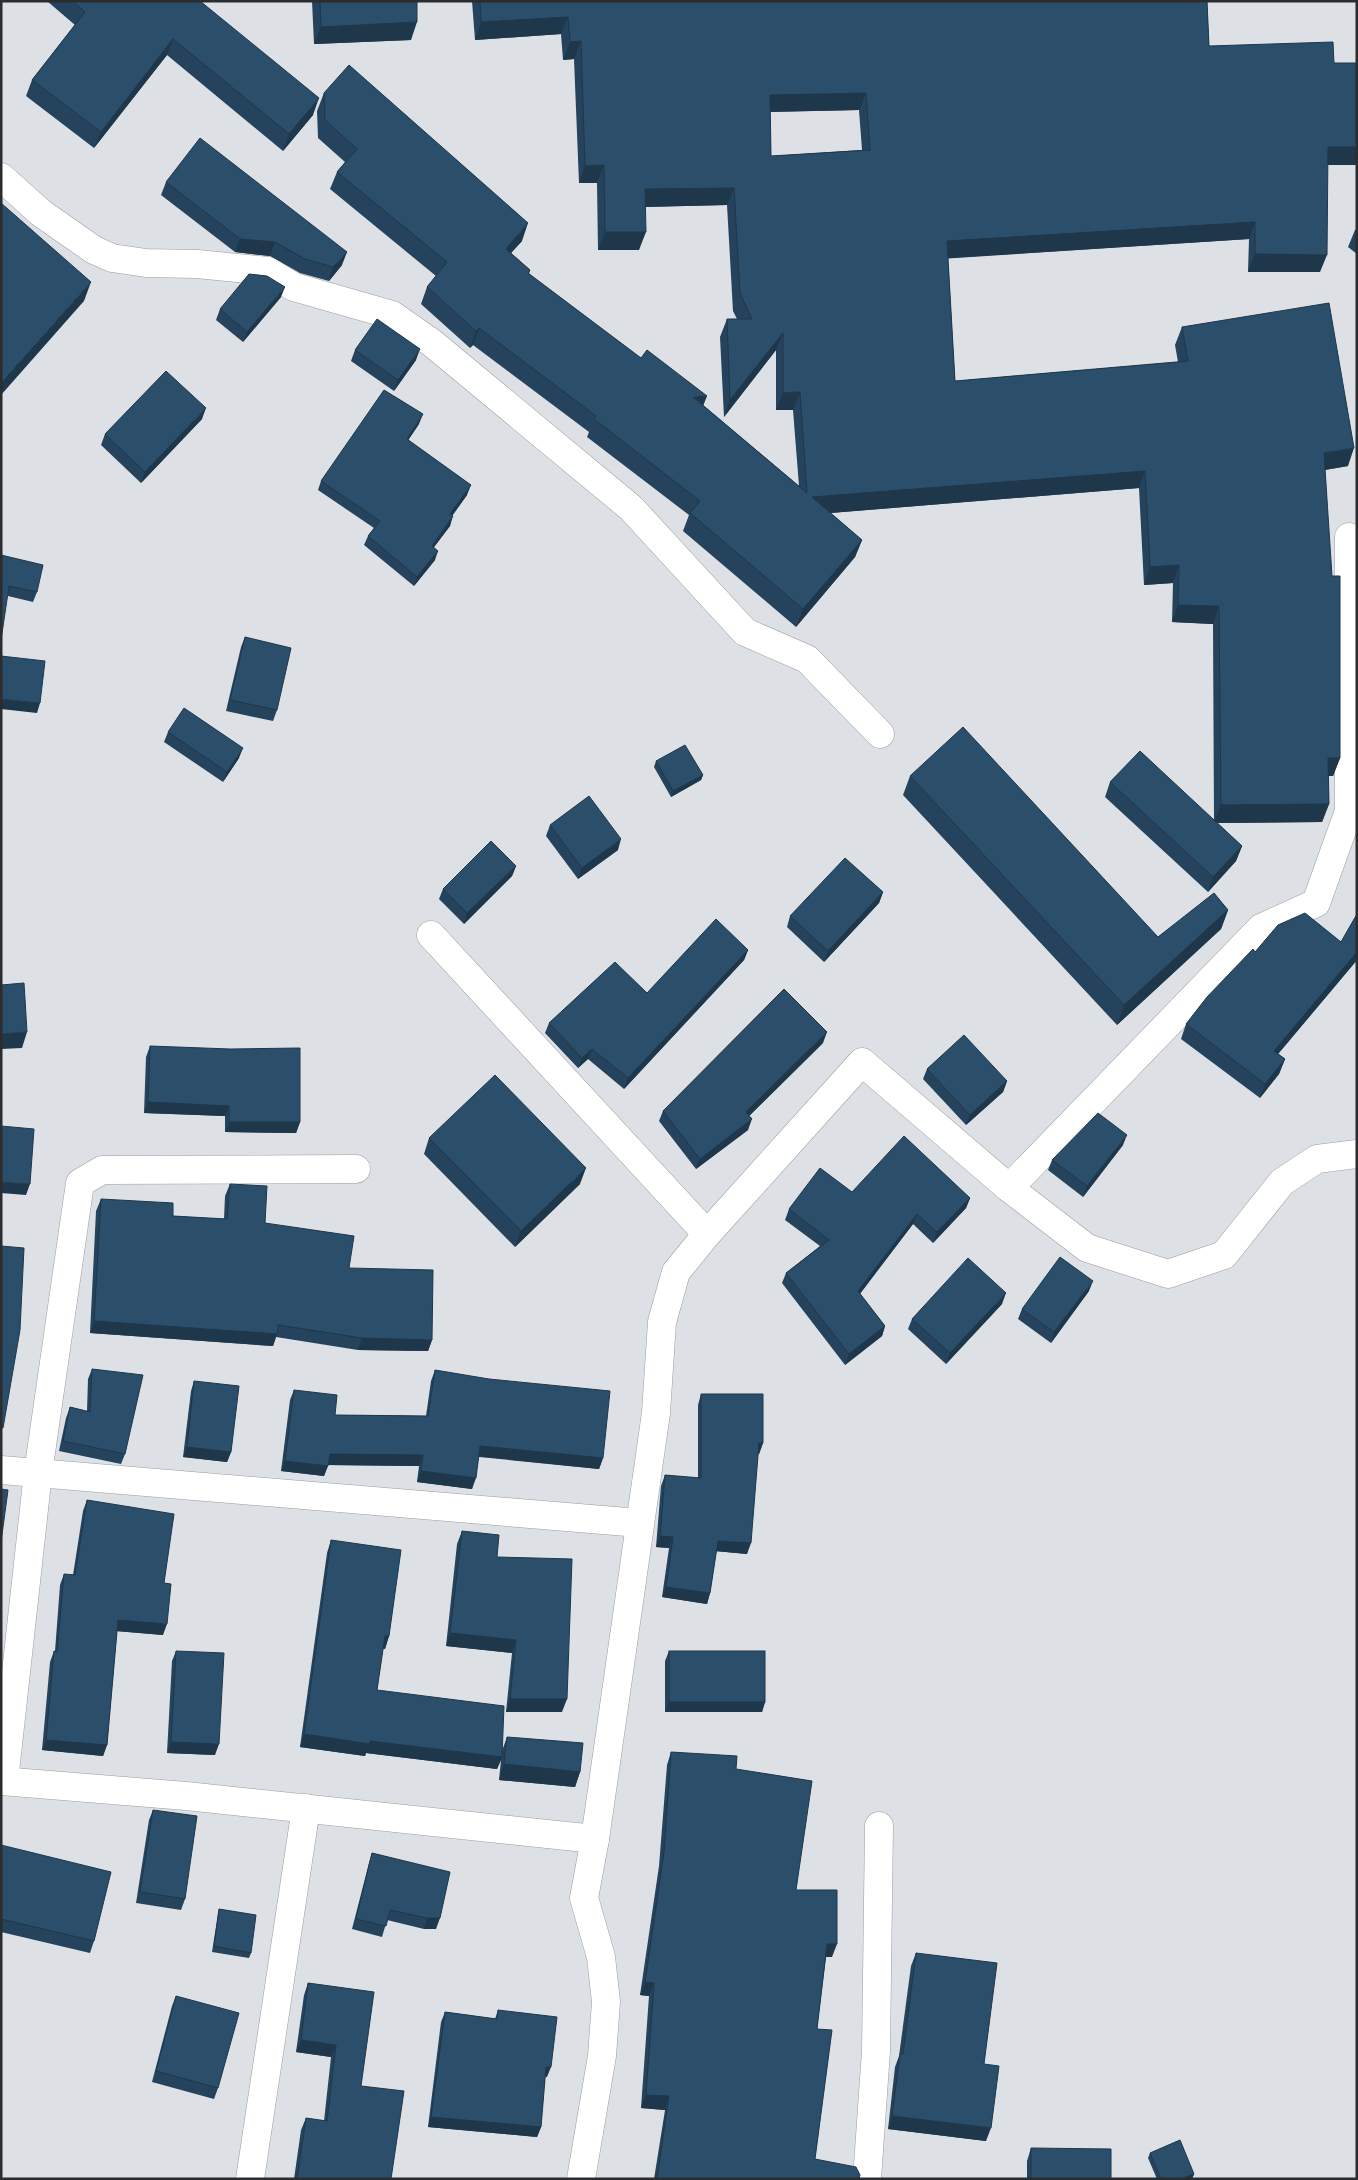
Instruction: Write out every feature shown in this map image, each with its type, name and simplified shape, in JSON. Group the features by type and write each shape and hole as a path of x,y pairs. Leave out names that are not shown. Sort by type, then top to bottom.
{"street":[{"path":"1,177 41,213 94,250 112,258 146,264 197,264 268,271 294,287 392,316 432,343 631,508 745,632 808,659 880,734"},
{"path":"1009,1188 1261,928 1316,903 1348,811 1348,537"},
{"path":"431,935 707,1234"},
{"path":"581,2179 602,2056 606,2002 602,1958 584,1898 595,1839 638,1523 656,1413 662,1322 676,1272 707,1234 862,1062 1009,1188 1087,1248 1168,1274 1224,1255 1282,1182 1318,1159 1357,1154"},
{"path":"356,1169 102,1170 80,1183 38,1473 2,1781 306,1808 595,1839"},
{"path":"1,1470 638,1523"},
{"path":"250,2179 306,1808"},
{"path":"867,2179 876,2051 878,1826"}],"building":[{"path":"73,1 200,1 319,98 289,134 173,39 101,132 32,80 85,12"},
{"path":"320,1 417,1 417,22 321,27"},
{"path":"480,1 1207,1 1209,46 1333,42 1334,63 1357,63 1357,147 1328,147 1327,255 1255,254 1255,222 947,241 955,381 1188,361 1182,327 1329,303 1354,448 1324,453 1332,576 1340,576 1340,758 1328,758 1329,804 1221,805 1219,606 1178,605 1179,565 1150,567 1145,471 812,497 862,540 803,609 690,513 700,501 594,419 596,416 479,328 476,331 427,287 447,262 337,172 357,149 325,120 324,93 349,65 528,223 506,249 530,270 528,273 641,358 647,350 707,396 693,397 807,493 800,392 783,393 783,333 730,400 727,319 752,319 740,293 734,188 645,189 646,232 605,232 604,165 585,166 581,41 570,42 568,17 481,22","holes":["866,93 870,150 771,156 770,95"]},
{"path":"200,138 347,252 333,267 305,259 275,242 240,239 166,182"},
{"path":"1,203 91,282 1,383"},
{"path":"249,274 267,276 285,287 247,332 220,309"},
{"path":"377,319 420,349 398,380 355,350"},
{"path":"166,371 206,408 145,472 105,434"},
{"path":"384,390 423,414 407,439 471,485 450,514 453,516 432,546 438,551 417,577 368,536 380,521 321,481"},
{"path":"1,555 43,565 37,592 9,586 1,640"},
{"path":"245,637 291,648 277,710 230,700"},
{"path":"1,656 45,661 40,703 1,699"},
{"path":"184,708 243,748 227,772 168,732"},
{"path":"963,727 1158,937 1214,893 1228,910 1124,1005 910,776"},
{"path":"685,745 703,775 673,791 656,761"},
{"path":"1140,751 1242,846 1213,877 1110,782"},
{"path":"589,796 621,839 582,868 550,825"},
{"path":"491,841 516,866 467,913 443,889"},
{"path":"845,858 883,892 828,951 790,916"},
{"path":"1305,913 1341,942 1357,914 1357,952 1274,1051 1285,1059 1265,1084 1186,1024 1207,997 1253,949 1255,952 1278,925"},
{"path":"716,919 748,950 628,1078 592,1049 582,1058 549,1023 615,962 647,993"},
{"path":"24,983 27,1032 1,1034 1,985"},
{"path":"784,989 827,1032 746,1112 752,1119 700,1159 663,1111"},
{"path":"964,1035 1007,1081 970,1115 927,1069"},
{"path":"150,1046 230,1049 300,1048 300,1122 229,1122 229,1106 148,1102"},
{"path":"495,1075 586,1168 521,1231 429,1138"},
{"path":"1098,1113 1127,1135 1087,1186 1052,1160"},
{"path":"1,1126 34,1129 30,1184 1,1182"},
{"path":"904,1136 970,1198 937,1232 917,1214 858,1291 885,1326 849,1354 786,1273 829,1240 789,1209 820,1168 852,1192"},
{"path":"230,1184 267,1186 265,1223 354,1236 349,1268 433,1270 432,1340 362,1338 278,1325 277,1334 94,1321 101,1199 173,1203 173,1216 227,1219"},
{"path":"1,1246 24,1248 20,1330 3,1428 1,1428"},
{"path":"1060,1257 1093,1281 1054,1332 1022,1309"},
{"path":"968,1258 1006,1293 950,1353 912,1319"},
{"path":"92,1369 143,1375 125,1454 63,1441 70,1407 90,1412"},
{"path":"435,1370 489,1379 610,1391 603,1458 480,1446 476,1478 421,1471 423,1455 330,1454 328,1466 285,1461 294,1390 337,1395 335,1415 428,1416"},
{"path":"194,1381 239,1386 231,1452 187,1447"},
{"path":"701,1394 763,1394 763,1443 759,1443 751,1543 718,1541 710,1593 666,1587 673,1537 660,1536 665,1475 701,1478"},
{"path":"1,1489 8,1490 1,1542"},
{"path":"87,1500 174,1514 164,1583 171,1584 167,1624 118,1620 107,1745 46,1740 54,1651 57,1652 64,1574 75,1575"},
{"path":"462,1531 499,1535 497,1557 572,1559 567,1699 510,1699 516,1640 450,1633"},
{"path":"331,1540 401,1550 389,1636 385,1636 377,1690 504,1706 502,1757 370,1741 370,1744 304,1734"},
{"path":"176,1651 224,1653 219,1744 171,1742"},
{"path":"669,1651 765,1651 765,1702 669,1702"},
{"path":"507,1737 583,1743 580,1772 504,1764"},
{"path":"671,1752 737,1756 736,1769 812,1781 796,1890 837,1890 837,1944 827,1944 817,2029 832,2030 815,2159 856,2167 860,2175 859,2179 657,2179 669,2096 646,2095 654,1983 645,1982 664,1852"},
{"path":"153,1810 197,1816 185,1899 140,1892"},
{"path":"1,1845 111,1872 94,1941 1,1919"},
{"path":"372,1853 450,1872 440,1918 427,1918 390,1910 386,1926 356,1919"},
{"path":"219,1909 256,1915 251,1953 214,1946"},
{"path":"916,1953 997,1963 984,2064 999,2066 991,2128 892,2116 900,2054 903,2054"},
{"path":"308,1983 374,1992 361,2086 404,2091 391,2179 297,2179 306,2118 327,2121 336,2045 301,2040"},
{"path":"176,1996 239,2013 218,2088 156,2071"},
{"path":"498,2010 557,2017 551,2067 546,2067 541,2127 431,2117 445,2012 497,2019"},
{"path":"1180,2140 1194,2174 1181,2179 1161,2179 1150,2153"},
{"path":"1031,2148 1111,2149 1111,2179 1031,2179"}]}
